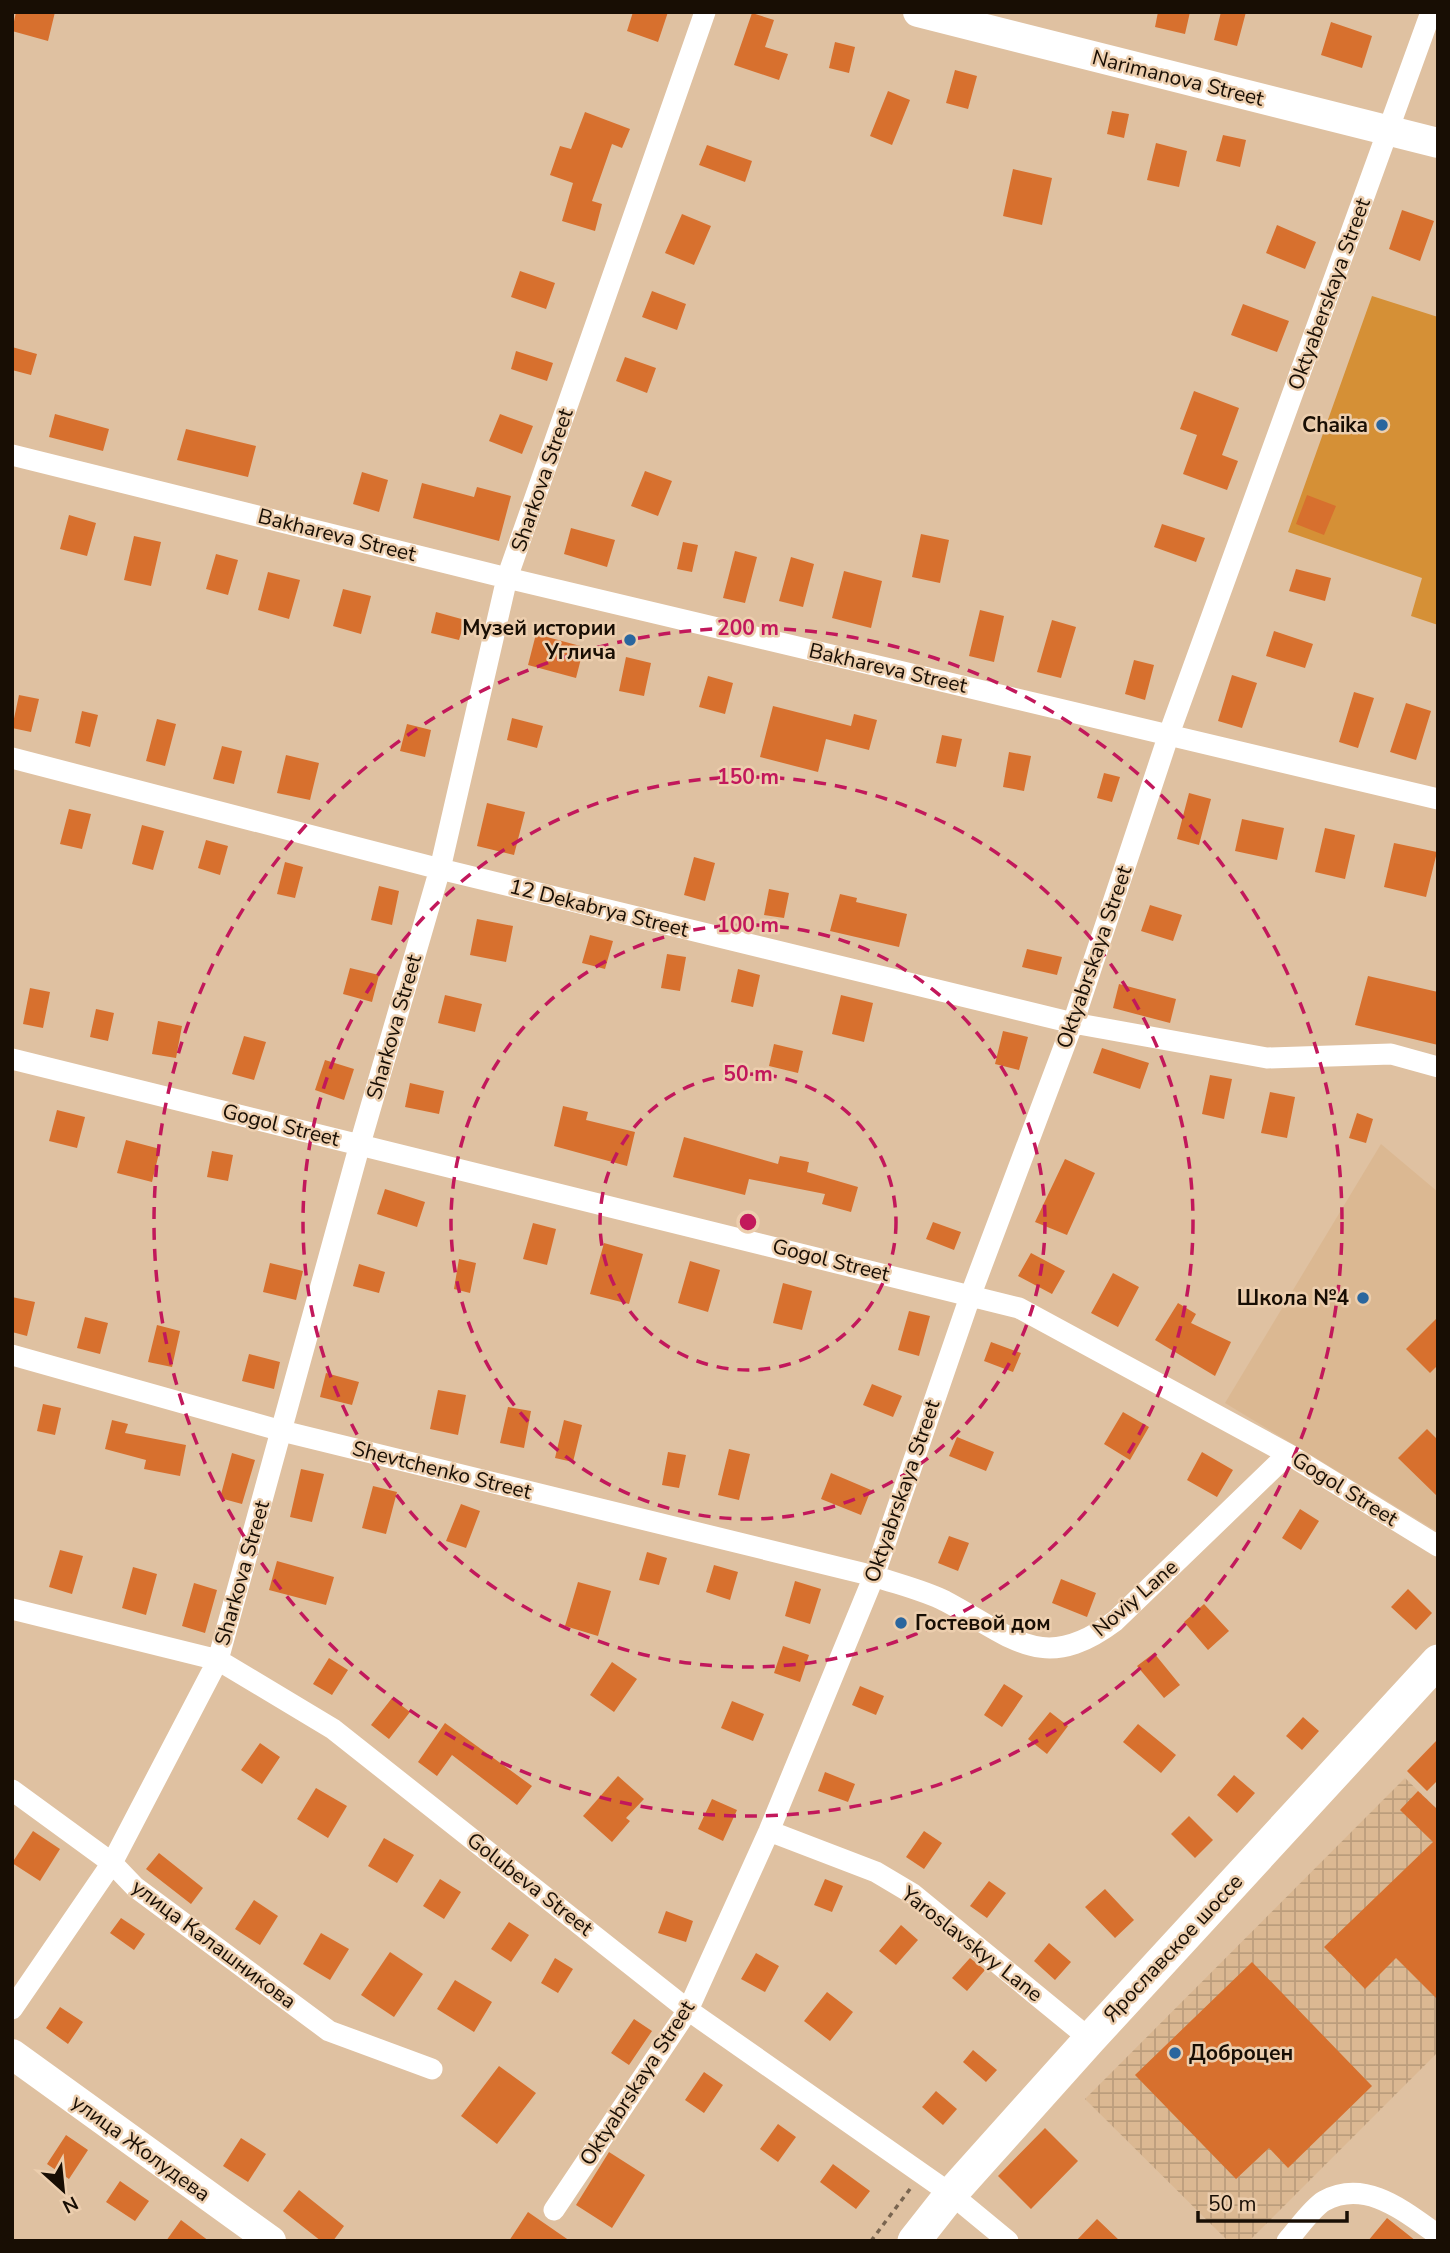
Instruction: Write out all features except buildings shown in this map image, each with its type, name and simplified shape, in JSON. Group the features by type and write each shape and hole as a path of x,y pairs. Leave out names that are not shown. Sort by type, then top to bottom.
{"main road":[{"name":"Narimanova Street","path":"918,12 1438,143"},
{"name":"Ярославское шоссе","path":"914,2241 951,2194 1090,2039 1438,1661"},
{"name":"улица Жолудева","path":"12,2054 271,2241"}],"street":[{"name":"Sharkova Street","path":"12,2009 112,1863 218,1660 360,1144 440,869 508,578 705,12"},
{"name":"Oktyaberskaya Street","path":"1170,734 1431,12"},
{"name":"Bakhareva Street","path":"12,455 508,578 1438,799"},
{"name":"Oktyabrskaya Street","path":"554,2210 688,2010 769,1830 874,1576 971,1294 1073,1023 1170,734"},
{"name":"12 Dekabrya Street","path":"12,758 440,869 1073,1023 1267,1058 1391,1054 1438,1067"},
{"name":"Gogol Street","path":"12,1059 971,1294 1018,1308 1288,1454 1438,1546"},
{"name":"Shevtchenko Street","path":"12,1354 282,1431 874,1576"},
{"name":"Noviy Lane","path":"874,1576 942,1599 1029,1647 1053,1650 1071,1646 1097,1634 1115,1621 1288,1454"},
{"name":"Golubeva Street","path":"12,1609 218,1660 333,1729 688,2010 951,2194 1008,2241"},
{"name":"улица Калашникова","path":"12,1790 112,1863 135,1886 329,2031 432,2069"},
{"name":"Yaroslavskyy Lane","path":"769,1830 876,1872 913,1894 1090,2039"},
{"path":"1287,2241 1324,2202 1357,2193 1395,2205 1438,2235"}],"path":[{"path":"871,2241 922,2174"}],"shaded area":[{"name":"Chaika","path":"1372,296 1438,317 1438,625 1411,616 1422,578 1288,532"},
{"name":"Школа №4","path":"1381,1144 1438,1192 1438,1532 1225,1403"},
{"path":"1405,1778 1438,1810 1438,2052 1249,2241 1228,2241 1085,2099"}],"place":[{"name":"Chaika","path":"1382,425"},
{"name":"Музей истории Углича","path":"630,640"},
{"name":"Школа №4","path":"1363,1298"},
{"name":"Гостевой дом","path":"901,1623"},
{"name":"Доброцен","path":"1175,2053"}]}
